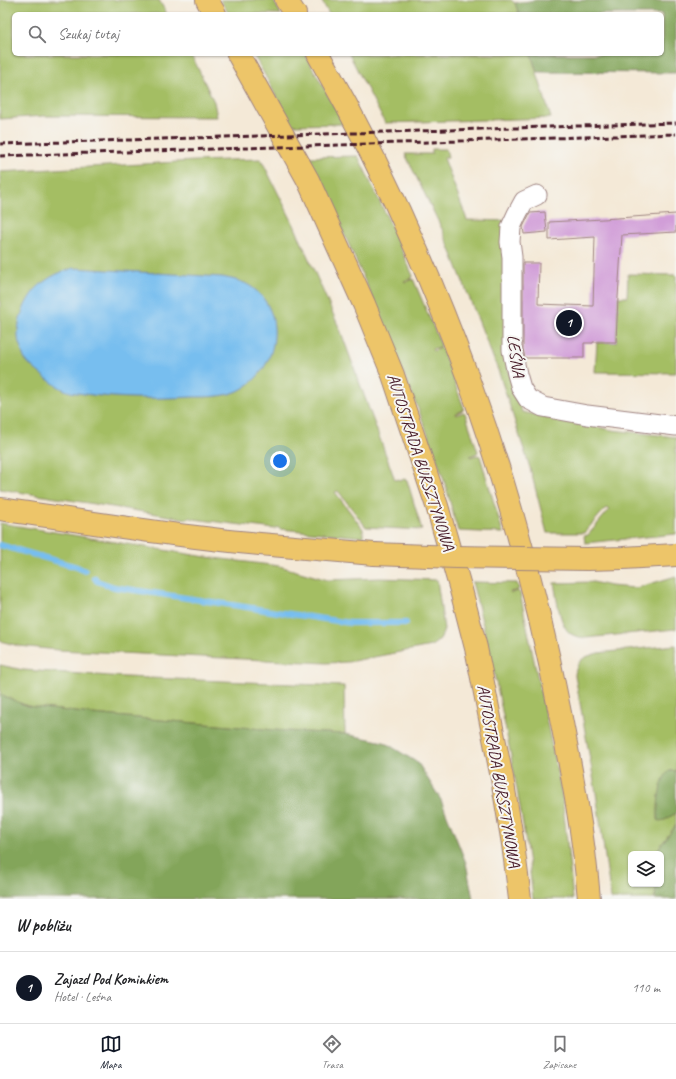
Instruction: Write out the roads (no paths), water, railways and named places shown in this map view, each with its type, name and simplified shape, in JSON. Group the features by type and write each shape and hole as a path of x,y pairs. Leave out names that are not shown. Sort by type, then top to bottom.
{"main road":[{"path":"206,0 214,12"},
{"path":"286,0 294,12"},
{"name":"AUTOSTRADA BURSZTYNOWA","path":"239,56 308,180 364,304 393,375 437,506 476,648 502,778 520,899"},
{"path":"319,56 343,98 402,216 455,345 498,468 517,530 538,608 553,674 569,757 586,860 589,899"},
{"path":"0,508 188,536 374,554 587,559 676,555"}],"street":[{"name":"LEŚNA","path":"537,194 524,201 511,227 510,242 512,257 512,350 517,374 528,399 543,407 587,415 676,426"}],"water":[{"path":"74,268 222,277 246,284 253,288 264,300 271,313 274,328 273,343 269,358 251,383 238,391 221,396 138,398 98,396 67,391 44,376 24,358 18,340 18,331 23,310 34,291 51,277"}],"waterway":[{"path":"0,545 77,567 85,571"},
{"path":"95,578 97,581 114,587 350,623 406,623"}],"railway":[{"path":"0,144 676,123"},
{"path":"0,156 676,134"}],"place":[{"name":"Zajazd Pod Kominkiem","path":"569,323"}]}
